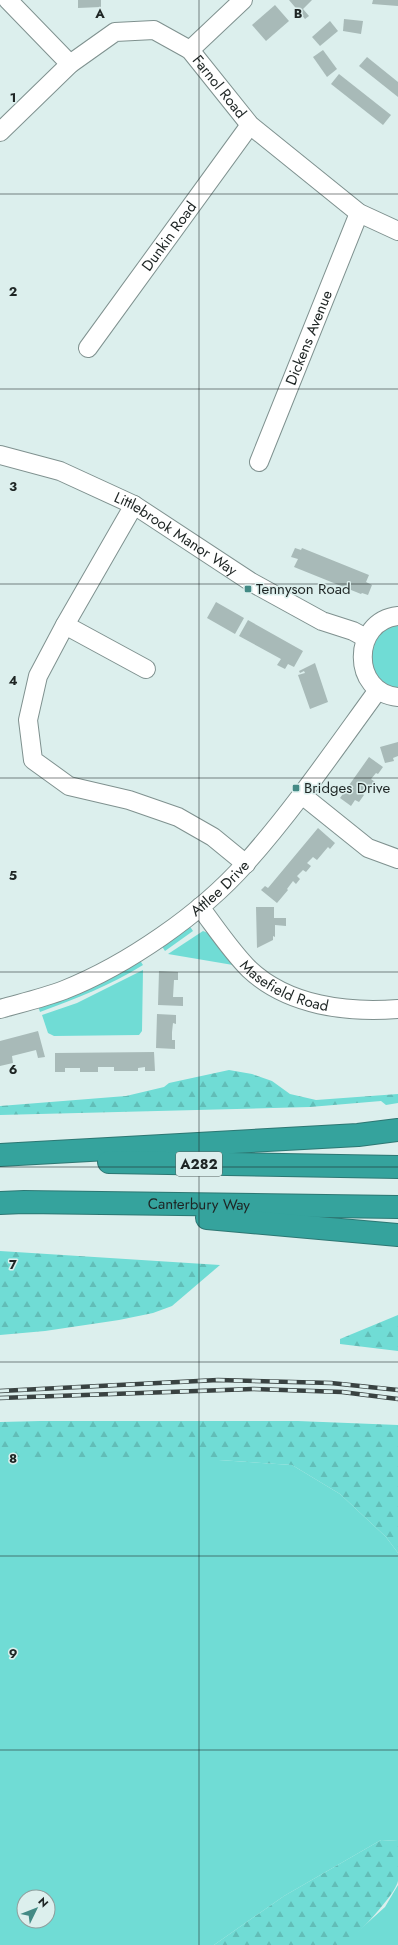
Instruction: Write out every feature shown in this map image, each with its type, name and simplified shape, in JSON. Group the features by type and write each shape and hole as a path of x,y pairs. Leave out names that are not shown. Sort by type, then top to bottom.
{"highway":[{"name":"A282","path":"0,1155 358,1135 398,1130"},
{"name":"A282","path":"0,1160 398,1167"},
{"name":"Canterbury Way","path":"0,1203 24,1202 398,1207"},
{"path":"24,1202 398,1234"}],"street":[{"path":"8,0 70,64"},
{"path":"190,50 243,0"},
{"name":"Farnol Road","path":"0,132 70,64 115,32 154,30 190,50 250,125 359,213 398,231"},
{"name":"Dunkin Road","path":"88,348 250,125"},
{"name":"Dickens Avenue","path":"259,462 359,213"},
{"name":"Littlebrook Manor Way","path":"0,455 60,471 134,505 251,582 322,621 353,631 366,638"},
{"path":"134,505 65,625 38,676 28,720 33,760 69,786 129,800 178,818 213,837 246,864"},
{"path":"398,616 382,621 372,628 366,638 362,652 362,666 368,680 378,690 392,697 398,698"},
{"path":"65,625 146,669"},
{"name":"Attlee Drive","path":"0,1009 52,994 81,982 142,949 200,907 246,864 302,795 378,690"},
{"path":"302,795 368,848 398,859"},
{"name":"Masefield Road","path":"200,907 250,970 294,997 325,1006 356,1010 372,1011 398,1009"}],"green space":[{"path":"398,621 398,691 391,690 371,673 370,641"},
{"path":"189,925 193,931 165,951 161,945"},
{"path":"203,931 208,933 233,965 168,954"},
{"path":"139,959 143,965 118,979 80,997 40,1012 38,1006"},
{"path":"143,970 142,1031 139,1035 54,1036 48,1033 42,1015 77,1003"},
{"path":"229,1070 252,1074 272,1081 290,1094 316,1100 398,1094 398,1103 386,1105 381,1101 310,1107 0,1115 0,1106 126,1096 164,1087 169,1083"},
{"path":"0,1251 220,1265 172,1306 153,1313 119,1320 45,1331 0,1335"},
{"path":"398,1315 398,1351 340,1344 340,1339"},
{"path":"298,1421 398,1425 398,1553 386,1537 340,1494 292,1465 219,1460 0,1460 0,1422"},
{"path":"0,1460 219,1460 292,1465 340,1494 386,1537 398,1553 398,1841 381,1840 284,1896 214,1945 0,1945"},
{"path":"381,1840 398,1841 398,1881 396,1887 383,1905 345,1945 214,1945 284,1896"},
{"path":"398,1885 398,1945 343,1945 385,1907"}],"building":[{"path":"78,0 101,0 101,7 78,8"},
{"path":"289,0 312,0 303,9 309,16 305,19"},
{"path":"373,0 398,0 398,6 372,4"},
{"path":"275,5 289,21 266,41 252,25"},
{"path":"344,19 363,21 361,34 343,31"},
{"path":"330,21 338,31 320,46 312,37"},
{"path":"323,50 337,69 327,77 313,57"},
{"path":"367,57 398,82 398,97 359,66"},
{"path":"339,74 391,115 383,125 331,84"},
{"path":"295,548 301,550 302,548 369,575 366,582 372,585 368,595 361,594 294,567 298,559 291,557"},
{"path":"216,602 244,618 235,634 207,618"},
{"path":"248,620 303,651 294,667 288,664 285,669 277,665 281,659 239,636"},
{"path":"315,663 328,702 310,709 298,675 305,673 304,671 300,673 299,671"},
{"path":"398,742 398,756 393,758 394,761 385,763 380,747"},
{"path":"369,757 383,767 378,774 376,773 371,779 375,782 369,789 366,786 361,793 364,795 359,802 355,800 351,806 340,798"},
{"path":"318,828 335,843 330,849 328,847 317,860 313,857 307,863 311,866 306,872 303,870 297,876 300,879 296,884 293,881 287,889 288,890 277,903 261,890 265,886 268,888"},
{"path":"256,907 274,907 274,918 286,918 286,926 275,925 275,937 273,936 273,940 257,948"},
{"path":"159,971 178,972 178,980 174,980 173,997 183,997 183,1006 158,1005"},
{"path":"157,1014 176,1015 176,1024 173,1023 172,1032 172,1040 175,1040 175,1049 156,1048"},
{"path":"38,1031 45,1057 38,1058 36,1050 12,1056 13,1063 0,1066 0,1041"},
{"path":"154,1052 155,1071 145,1071 145,1067 138,1068 138,1071 114,1071 114,1067 98,1067 98,1072 80,1072 80,1068 65,1068 65,1072 55,1072 55,1053"}],"railway":[{"path":"0,1391 218,1380 331,1383 398,1390"},
{"path":"0,1398 253,1389 342,1392 398,1399"}],"place":[{"name":"Tennyson Road","path":"248,589"},
{"name":"Bridges Drive","path":"296,788"}]}
